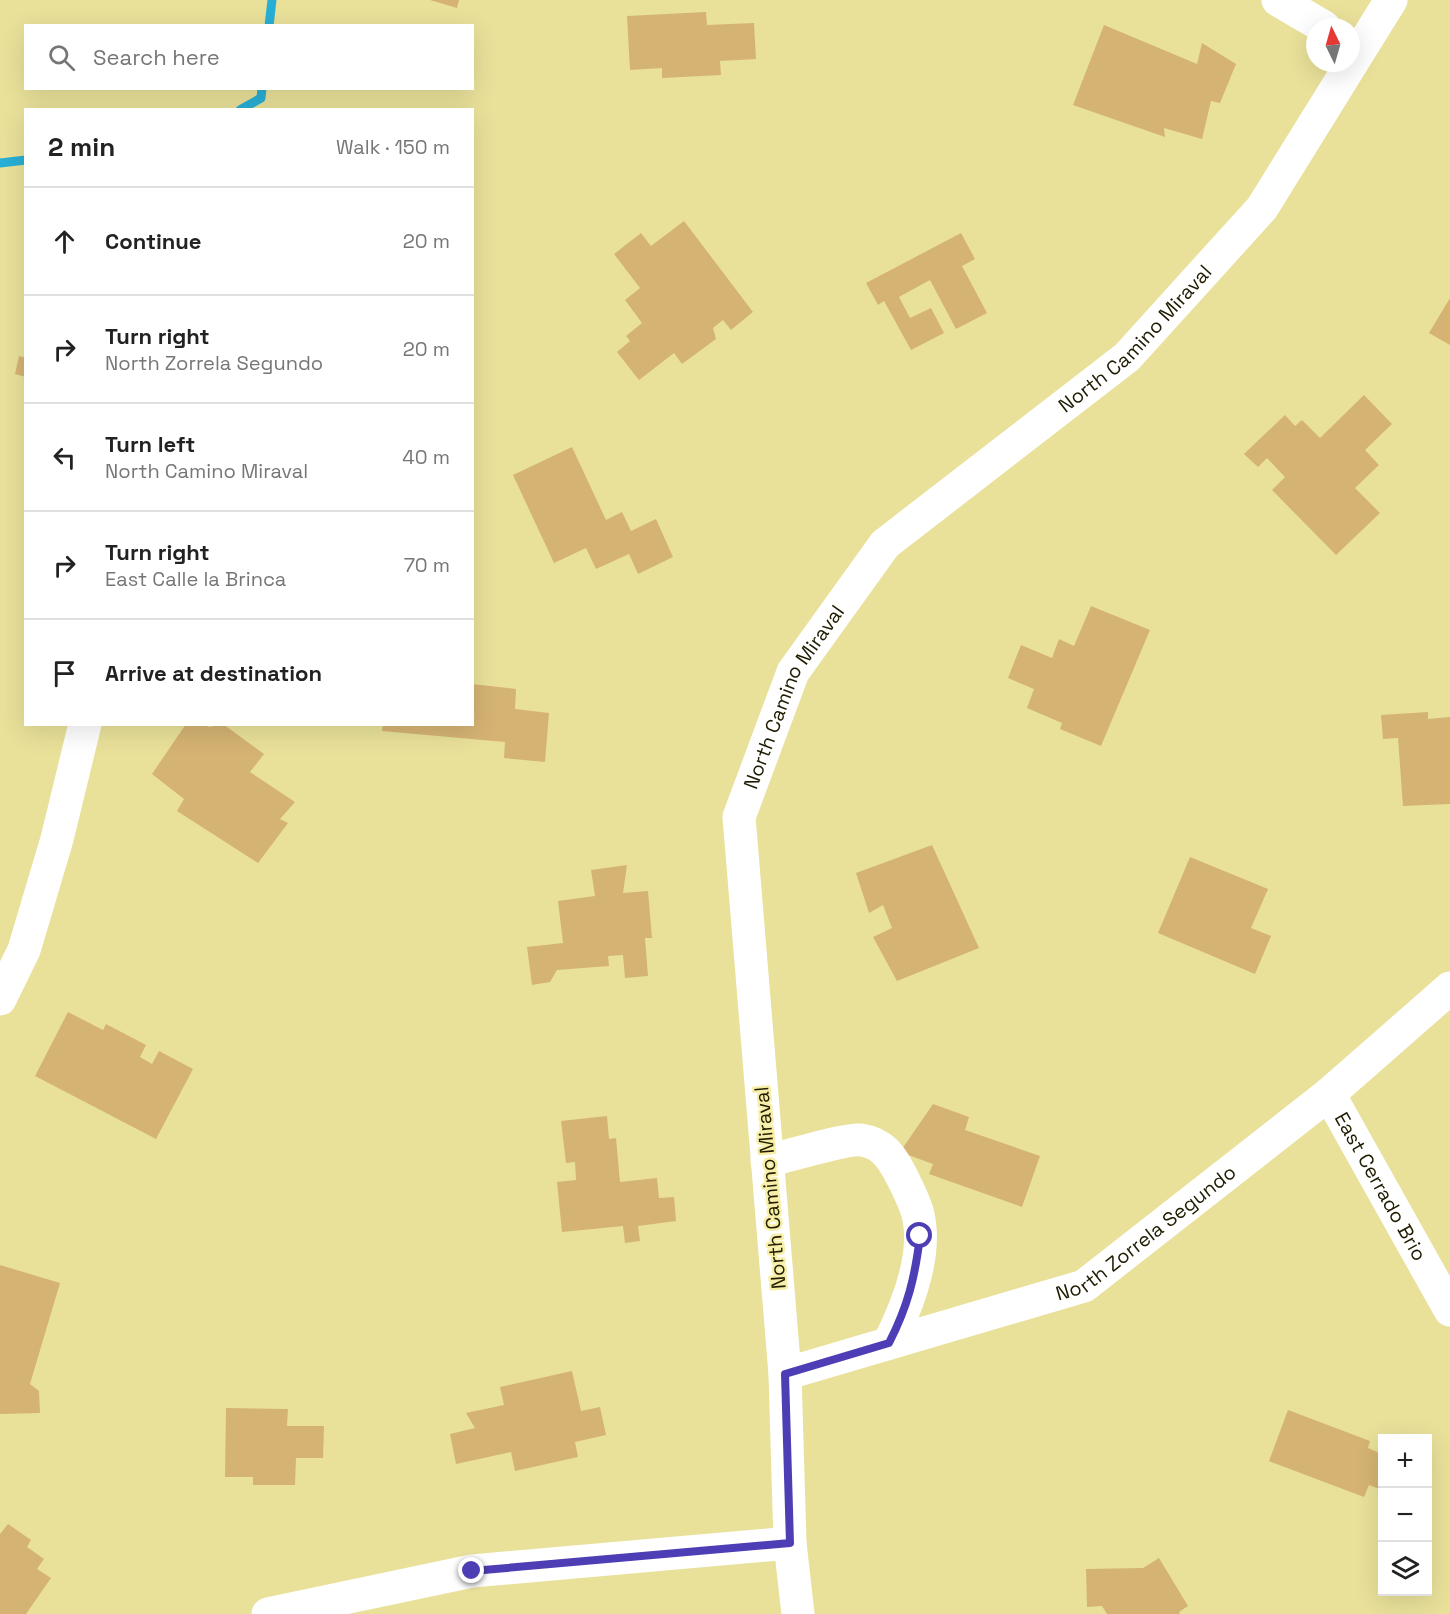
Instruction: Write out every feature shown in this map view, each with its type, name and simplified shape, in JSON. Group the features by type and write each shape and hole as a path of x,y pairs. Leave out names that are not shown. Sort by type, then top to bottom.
{"street":[{"path":"1278,0 1309,18"},
{"name":"North Camino Miraval","path":"1360,41 1391,0"},
{"name":"North Camino Miraval","path":"798,1614 790,1543 785,1374 739,817 793,672 885,544 1127,357 1262,208 1341,72"},
{"path":"0,999 24,950 57,839 85,726"},
{"name":"North Zorrela Segundo","path":"785,1374 1084,1286 1329,1094 1450,988"},
{"name":"East Cerrado Brio","path":"1329,1094 1450,1310"},
{"path":"767,1161 858,1139 873,1143 890,1153 917,1212 920,1236 916,1273 906,1310 889,1343"},
{"path":"268,1614 275,1610 472,1571 790,1543"}],"building":[{"path":"430,0 459,0 457,8"},
{"path":"706,12 707,25 754,23 756,59 720,61 721,75 662,78 662,68 630,70 627,16"},
{"path":"1104,25 1197,64 1202,43 1236,64 1220,103 1211,101 1202,139 1164,128 1165,137 1073,105"},
{"path":"684,221 753,312 731,330 723,320 713,328 716,339 682,364 674,353 639,380 617,352 630,341 626,336 642,323 625,300 640,288 614,254 641,233 651,246"},
{"path":"961,233 975,259 962,266 987,313 956,329 930,280 899,297 910,318 931,308 944,333 911,350 884,301 878,305 866,283"},
{"path":"1450,298 1450,345 1429,333"},
{"path":"19,356 24,357 24,376 15,374"},
{"path":"1364,395 1392,424 1365,450 1379,465 1355,488 1380,513 1336,555 1272,490 1285,477 1267,458 1258,467 1244,454 1285,415 1295,426 1302,420 1320,438"},
{"path":"572,447 606,520 622,512 631,531 656,519 673,557 638,574 629,554 596,569 586,548 554,563 513,475"},
{"path":"1091,606 1150,630 1101,746 1060,729 1062,723 1027,708 1034,689 1008,678 1021,645 1052,658 1059,639 1074,646"},
{"path":"474,684 516,689 515,709 549,713 545,762 504,758 505,742 382,731 383,726 474,726"},
{"path":"1428,712 1428,719 1450,717 1450,804 1403,806 1398,738 1383,739 1381,715"},
{"path":"185,726 226,726 264,754 250,772 295,802 280,819 288,823 258,863 177,811 184,799 152,774"},
{"path":"932,845 979,948 897,981 873,937 892,928 883,905 869,913 856,873"},
{"path":"1190,857 1268,889 1251,928 1271,936 1255,974 1158,933"},
{"path":"627,865 623,893 648,891 652,938 645,938 648,976 625,978 623,955 608,956 609,966 557,970 550,982 532,985 527,947 563,943 558,901 595,896 591,870"},
{"path":"68,1012 103,1030 106,1024 146,1045 140,1057 152,1064 159,1051 193,1069 156,1139 35,1076"},
{"path":"933,1104 969,1117 965,1130 1040,1156 1022,1207 929,1174 933,1164 900,1152"},
{"path":"607,1116 609,1139 616,1138 620,1182 657,1178 659,1198 674,1197 676,1221 638,1226 640,1241 625,1243 623,1226 562,1232 557,1182 576,1180 575,1162 566,1163 561,1121"},
{"path":"0,1265 60,1283 30,1384 39,1391 40,1413 0,1414"},
{"path":"572,1371 581,1411 600,1407 606,1435 575,1442 578,1457 515,1471 511,1452 456,1464 450,1434 475,1428 466,1413 504,1405 500,1387"},
{"path":"226,1408 288,1409 287,1426 324,1426 323,1458 296,1458 295,1485 253,1485 253,1477 225,1477"},
{"path":"1288,1410 1370,1441 1368,1448 1378,1452 1378,1488 1369,1485 1364,1497 1269,1461"},
{"path":"8,1524 31,1540 27,1547 44,1559 37,1569 51,1578 26,1614 0,1614 0,1534"},
{"path":"1159,1558 1188,1606 1179,1612 1180,1614 1107,1614 1102,1606 1087,1607 1086,1569 1143,1568"}],"waterway":[{"path":"269,24 272,0"},
{"path":"244,108 261,98 262,90"},
{"path":"0,163 24,160"}],"route":[{"path":"472,1571 790,1543 785,1374 889,1343 906,1310 916,1273 920,1236"}]}
